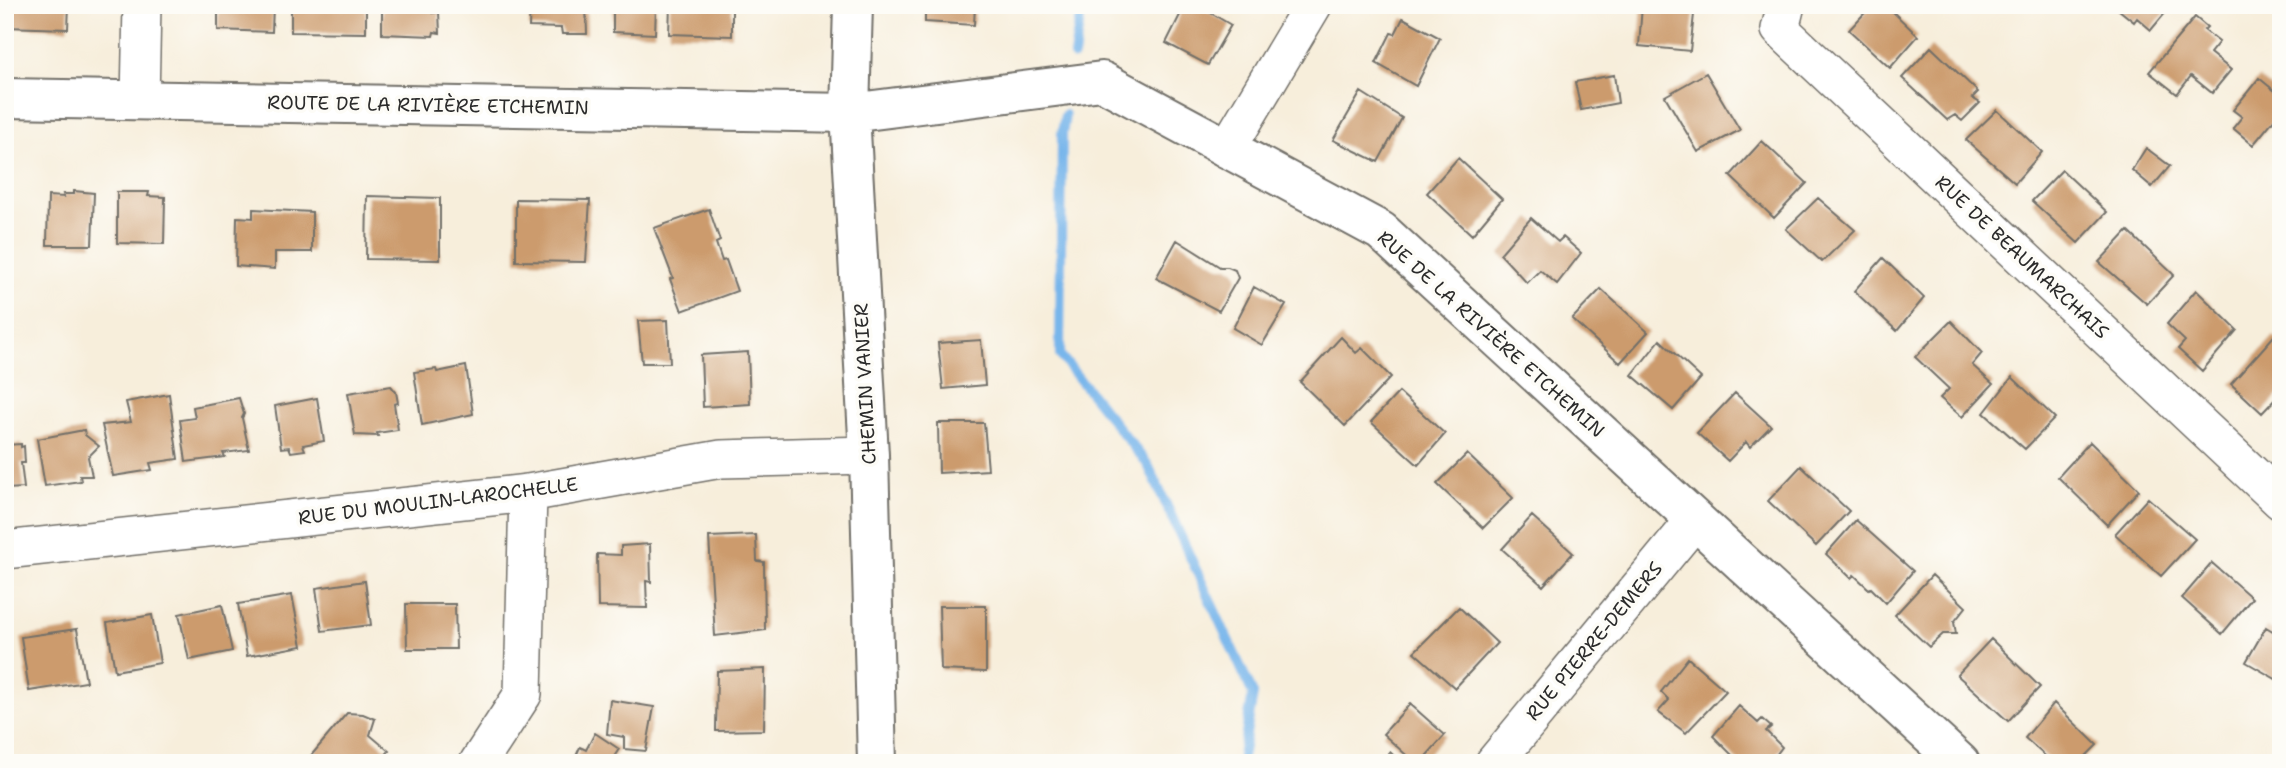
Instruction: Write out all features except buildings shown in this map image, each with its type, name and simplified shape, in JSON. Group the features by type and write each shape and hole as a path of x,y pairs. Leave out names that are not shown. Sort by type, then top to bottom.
{"street":[{"path":"140,100 142,5"},
{"name":"CHEMIN VANIER","path":"853,5 850,113 869,455 877,763"},
{"path":"1227,149 1313,5"},
{"name":"RUE DE BEAUMARCHAIS","path":"1786,5 1780,29 2281,501"},
{"name":"RUE DE LA RIVIÈRE ETCHEMIN","path":"850,113 1102,81 1381,231 1960,763"},
{"name":"ROUTE DE LA RIVIÈRE ETCHEMIN","path":"5,98 850,113"},
{"name":"RUE DU MOULIN-LAROCHELLE","path":"5,550 528,493 721,459 869,455"},
{"path":"478,763 523,694 528,493"},
{"name":"RUE PIERRE-DEMERS","path":"1494,763 1695,520"}],"waterway":[{"path":"1074,56 1082,5"},
{"path":"1065,115 1062,134 1060,355 1148,465 1253,694 1241,763"}]}
